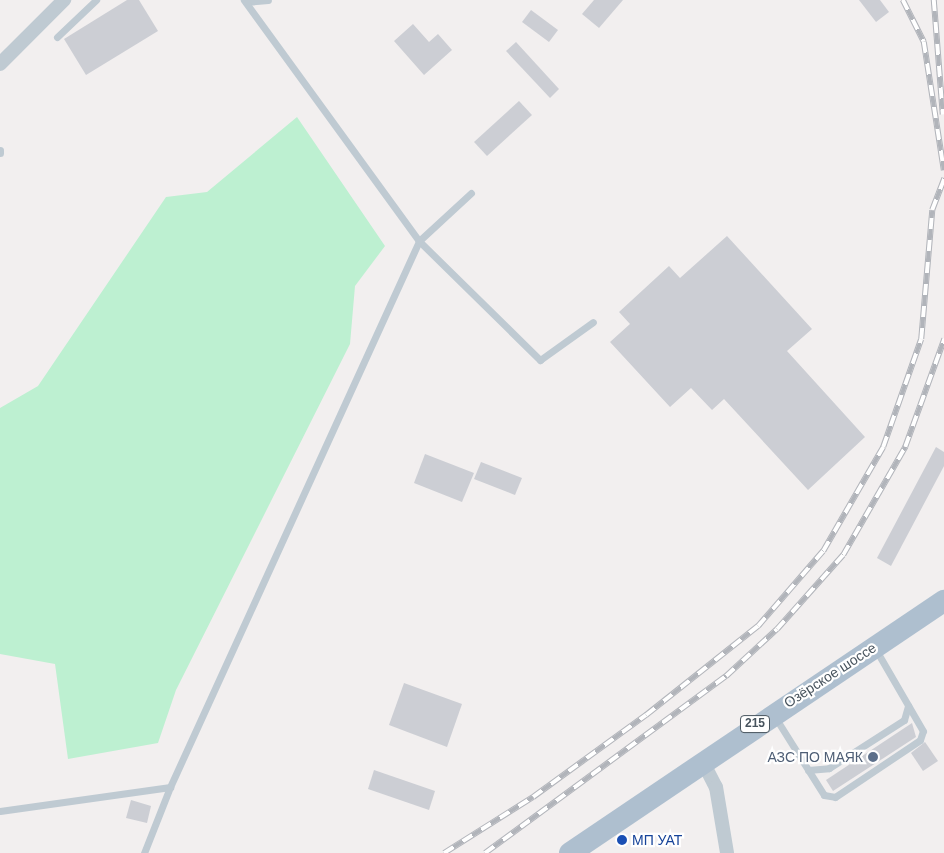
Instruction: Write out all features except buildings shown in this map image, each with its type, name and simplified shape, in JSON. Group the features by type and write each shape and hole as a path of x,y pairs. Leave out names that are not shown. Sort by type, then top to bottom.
{"main road":[{"name":"Озёрское шоссе","path":"570,853 702,760 944,601"}],"street":[{"path":"0,64 64,0"},
{"path":"702,760 716,787 727,853"}],"lane":[{"path":"58,37 96,0"},
{"path":"245,1 268,0"},
{"path":"245,1 419,241 540,360 592,322"},
{"path":"144,853 170,787 419,241 471,193"},
{"path":"772,713 824,795 835,797 920,740 923,731 874,646"},
{"path":"808,770 829,768 904,720 908,706"},
{"path":"0,811 170,787"}],"green space":[{"path":"297,117 385,246 355,286 350,344 176,690 158,743 68,759 55,664 0,654 0,408 38,386 166,197 207,192"}],"railway":[{"path":"903,0 924,42 944,170"},
{"path":"934,0 943,115"},
{"path":"444,853 533,797 646,715 758,626 823,551 883,447 921,339 932,210 944,178"},
{"path":"485,853 726,676 777,629 843,555 905,447 944,339"}],"place":[{"name":"АЗС ПО МАЯК","path":"873,757"},
{"name":"МП УАТ","path":"622,840"}]}
